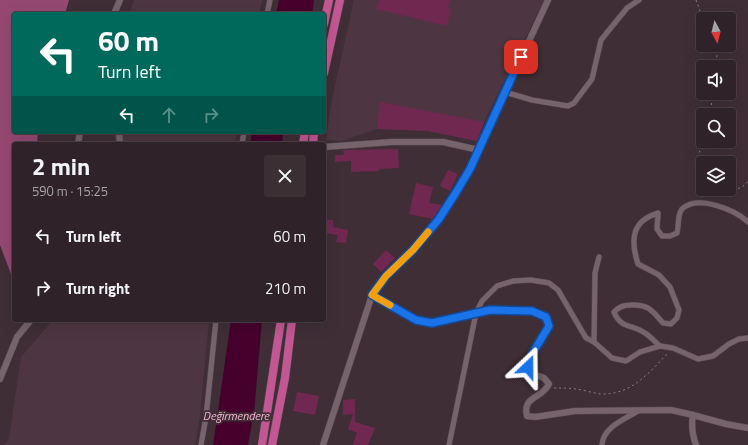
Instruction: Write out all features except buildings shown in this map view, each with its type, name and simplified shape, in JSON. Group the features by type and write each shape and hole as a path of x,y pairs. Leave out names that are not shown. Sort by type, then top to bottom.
{"highway":[{"path":"326,14 329,0"},
{"path":"326,64 340,0"},
{"path":"262,445 280,322"},
{"path":"272,445 285,378 292,322"}],"street":[{"path":"115,12 120,0"},
{"path":"267,12 270,0"},
{"path":"323,445 372,295 386,276 413,250 439,219 470,169 548,0"},
{"path":"505,92 532,100 568,106 574,103 592,79 601,40 627,8 640,0"},
{"path":"326,147 392,142 443,142 479,150"},
{"path":"660,346 646,333 617,320 614,312 619,307 627,305 643,305 651,309 662,322 671,324 677,318 679,310 670,287 659,275 638,264 635,256 634,241 634,232 638,225 651,215 658,213 657,229 662,236 670,236 678,233 678,217 681,209 696,203 705,203 722,207 737,213 748,222"},
{"path":"594,342 595,273 599,257"},
{"path":"448,445 476,313 482,301 497,286 513,281 531,280 548,283 558,290 586,338 594,342 612,358 626,361 640,352 660,346 673,348 698,359 713,356 729,344 739,339 748,338"},
{"path":"372,295 416,320 432,323 490,310 532,311 546,317 549,326 532,354 528,367 531,373 544,378 549,384 546,391 529,401 525,409 527,416 535,417 575,411 670,410 748,428"},
{"path":"0,379 17,337 29,322"},
{"path":"201,445 206,417 216,322"},
{"path":"602,445 603,436 608,430 638,411"},
{"path":"693,415 691,424 696,445"}],"path":[{"path":"696,0 700,12"},
{"path":"736,189 741,188 748,181"},
{"path":"546,391 554,388 563,388 601,394 627,390 644,377 673,348"}],"shaded area":[{"path":"0,0 69,0 66,12 12,12 12,134 38,134 37,142 12,142 12,277 0,245"},
{"path":"134,0 262,0 259,12 130,12"},
{"path":"354,0 544,0 484,122 477,141 428,131 377,129 341,141 326,140 331,104"},
{"path":"114,134 237,134 235,142 115,142"},
{"path":"51,322 209,322 200,415 195,445 4,445 9,439 21,357"}],"water":[{"path":"279,0 314,0 312,12 276,12"},
{"path":"252,134 283,134 282,142 250,142"},
{"name":"Değirmendere","path":"231,322 262,322 254,413 248,445 213,445"}],"slow traffic":[{"path":"390,305 372,295 386,276 413,250 428,232"}],"route":[{"path":"521,57 470,169 455,194 439,219 413,250 386,276 372,295 416,320 432,323 490,310 532,311 546,317 549,326 532,354 528,367"}]}
